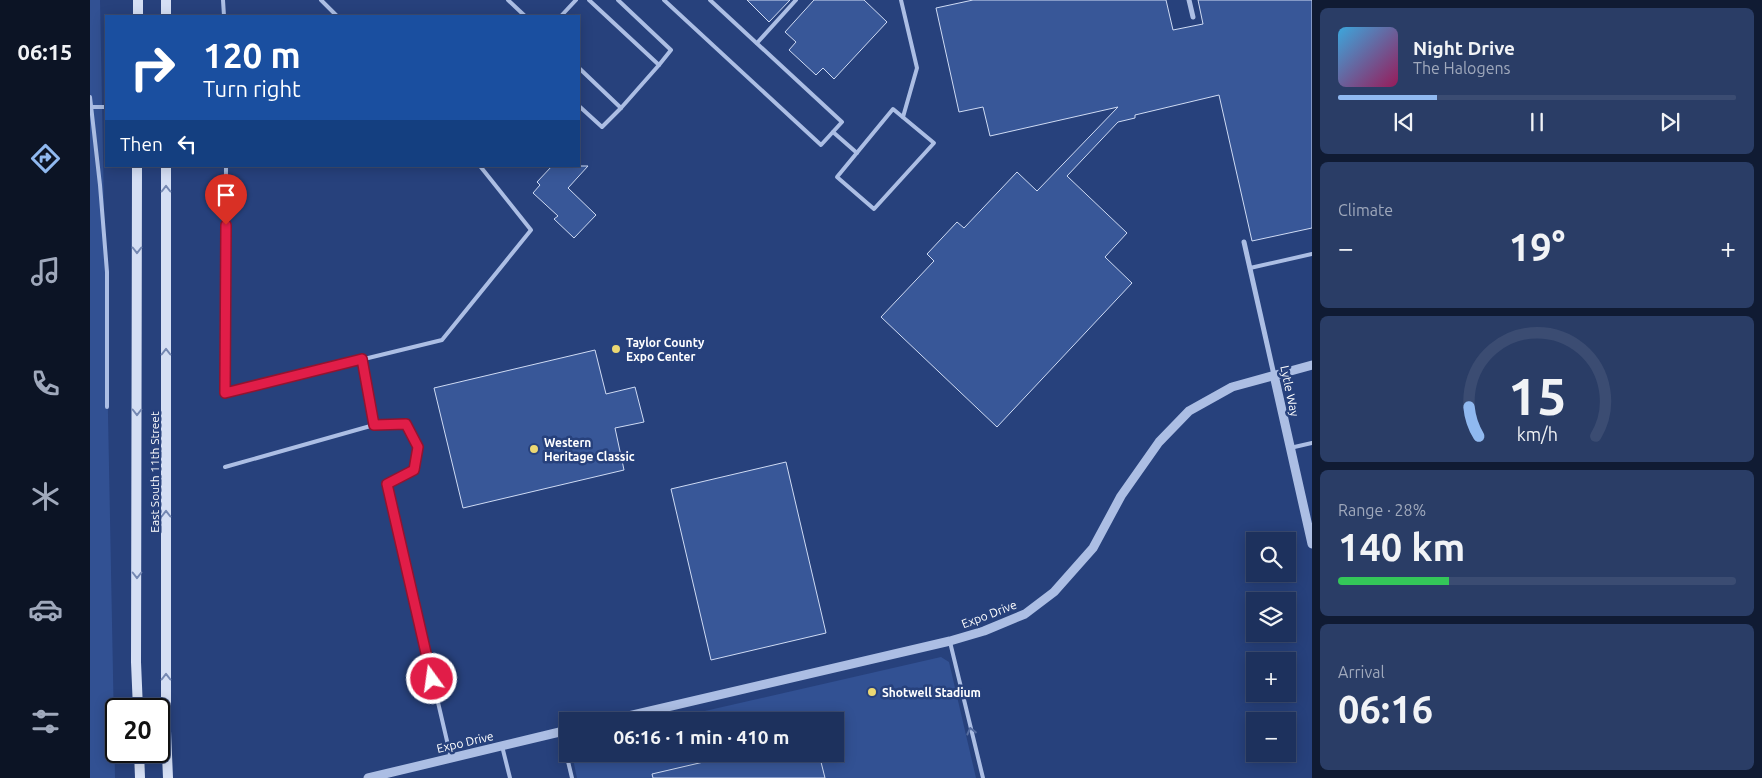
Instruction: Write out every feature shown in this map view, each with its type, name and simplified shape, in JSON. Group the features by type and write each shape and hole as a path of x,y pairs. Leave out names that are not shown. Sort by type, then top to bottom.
{"main road":[{"path":"138,0 138,15"},
{"path":"166,0 166,15"},
{"name":"East South 11th Street","path":"137,167 138,698"},
{"name":"East South 11th Street","path":"166,167 166,731 168,778"},
{"path":"139,763 140,778"}],"street":[{"path":"1189,0 1193,17"},
{"name":"Lytle Way","path":"1244,242 1312,544"},
{"name":"Expo Drive","path":"646,712 950,641 984,631 1026,614 1054,592 1093,548 1121,496 1159,442 1189,411 1232,387 1312,365"},
{"name":"Expo Drive","path":"368,778 401,774 451,758 559,732"}],"lane":[{"path":"223,0 224,15"},
{"path":"321,0 336,15"},
{"path":"508,0 523,15"},
{"path":"562,15 576,0"},
{"path":"589,0 659,64"},
{"path":"580,107 602,127 671,50 618,0"},
{"path":"664,0 821,145 842,122 710,0"},
{"path":"757,43 796,0"},
{"path":"901,0 917,68 903,117"},
{"path":"580,69 621,108"},
{"path":"90,97 107,272 108,407"},
{"path":"91,107 105,107"},
{"path":"893,110 903,117 934,143 874,209 838,177 893,110"},
{"path":"833,132 857,153"},
{"path":"226,167 225,393 442,340 531,230 481,167"},
{"path":"1250,268 1312,254"},
{"path":"362,359 374,425"},
{"path":"225,466 374,425 406,424 418,447 414,470 387,484 451,758"},
{"path":"1290,448 1312,442"},
{"path":"950,641 983,778"},
{"path":"502,746 510,778"},
{"path":"569,762 572,778"}],"shaded area":[{"path":"90,0 100,0 113,698 105,698 105,763 115,763 115,778 90,778"},
{"name":"Shotwell Stadium","path":"941,657 949,662 976,778 577,778 574,762 844,762 844,712 700,712"}],"building":[{"path":"747,0 790,0 769,22"},
{"path":"814,0 864,0 887,22 834,79 823,68 816,75 789,50 796,42 785,32"},
{"path":"973,0 1166,0 1173,30 1203,24 1198,0 1312,0 1312,228 1252,241 1219,95 1135,115 1135,118 1118,122 1067,176 1127,233 1105,257 1132,283 997,427 881,317 934,261 927,254 957,222 964,228 1017,172 1037,191 1118,107 990,136 983,107 959,112 936,8"},
{"path":"588,166 568,188 596,215 574,238 554,219 558,216 533,193 540,185 537,182 551,167"},
{"name":"Western Heritage Classic","path":"595,350 606,394 635,387 644,422 615,428 624,470 463,508 434,388"},
{"path":"786,462 826,633 711,660 671,489"},
{"path":"704,762 821,762 825,778 653,778 652,774"}],"place":[{"name":"Taylor County Expo Center","path":"616,349"},
{"name":"Western Heritage Classic","path":"534,449"},
{"name":"Shotwell Stadium","path":"872,692"}],"route":[{"path":"226,225 225,393 362,359 374,425 406,424 418,447 414,470 387,484 432,679"}]}
